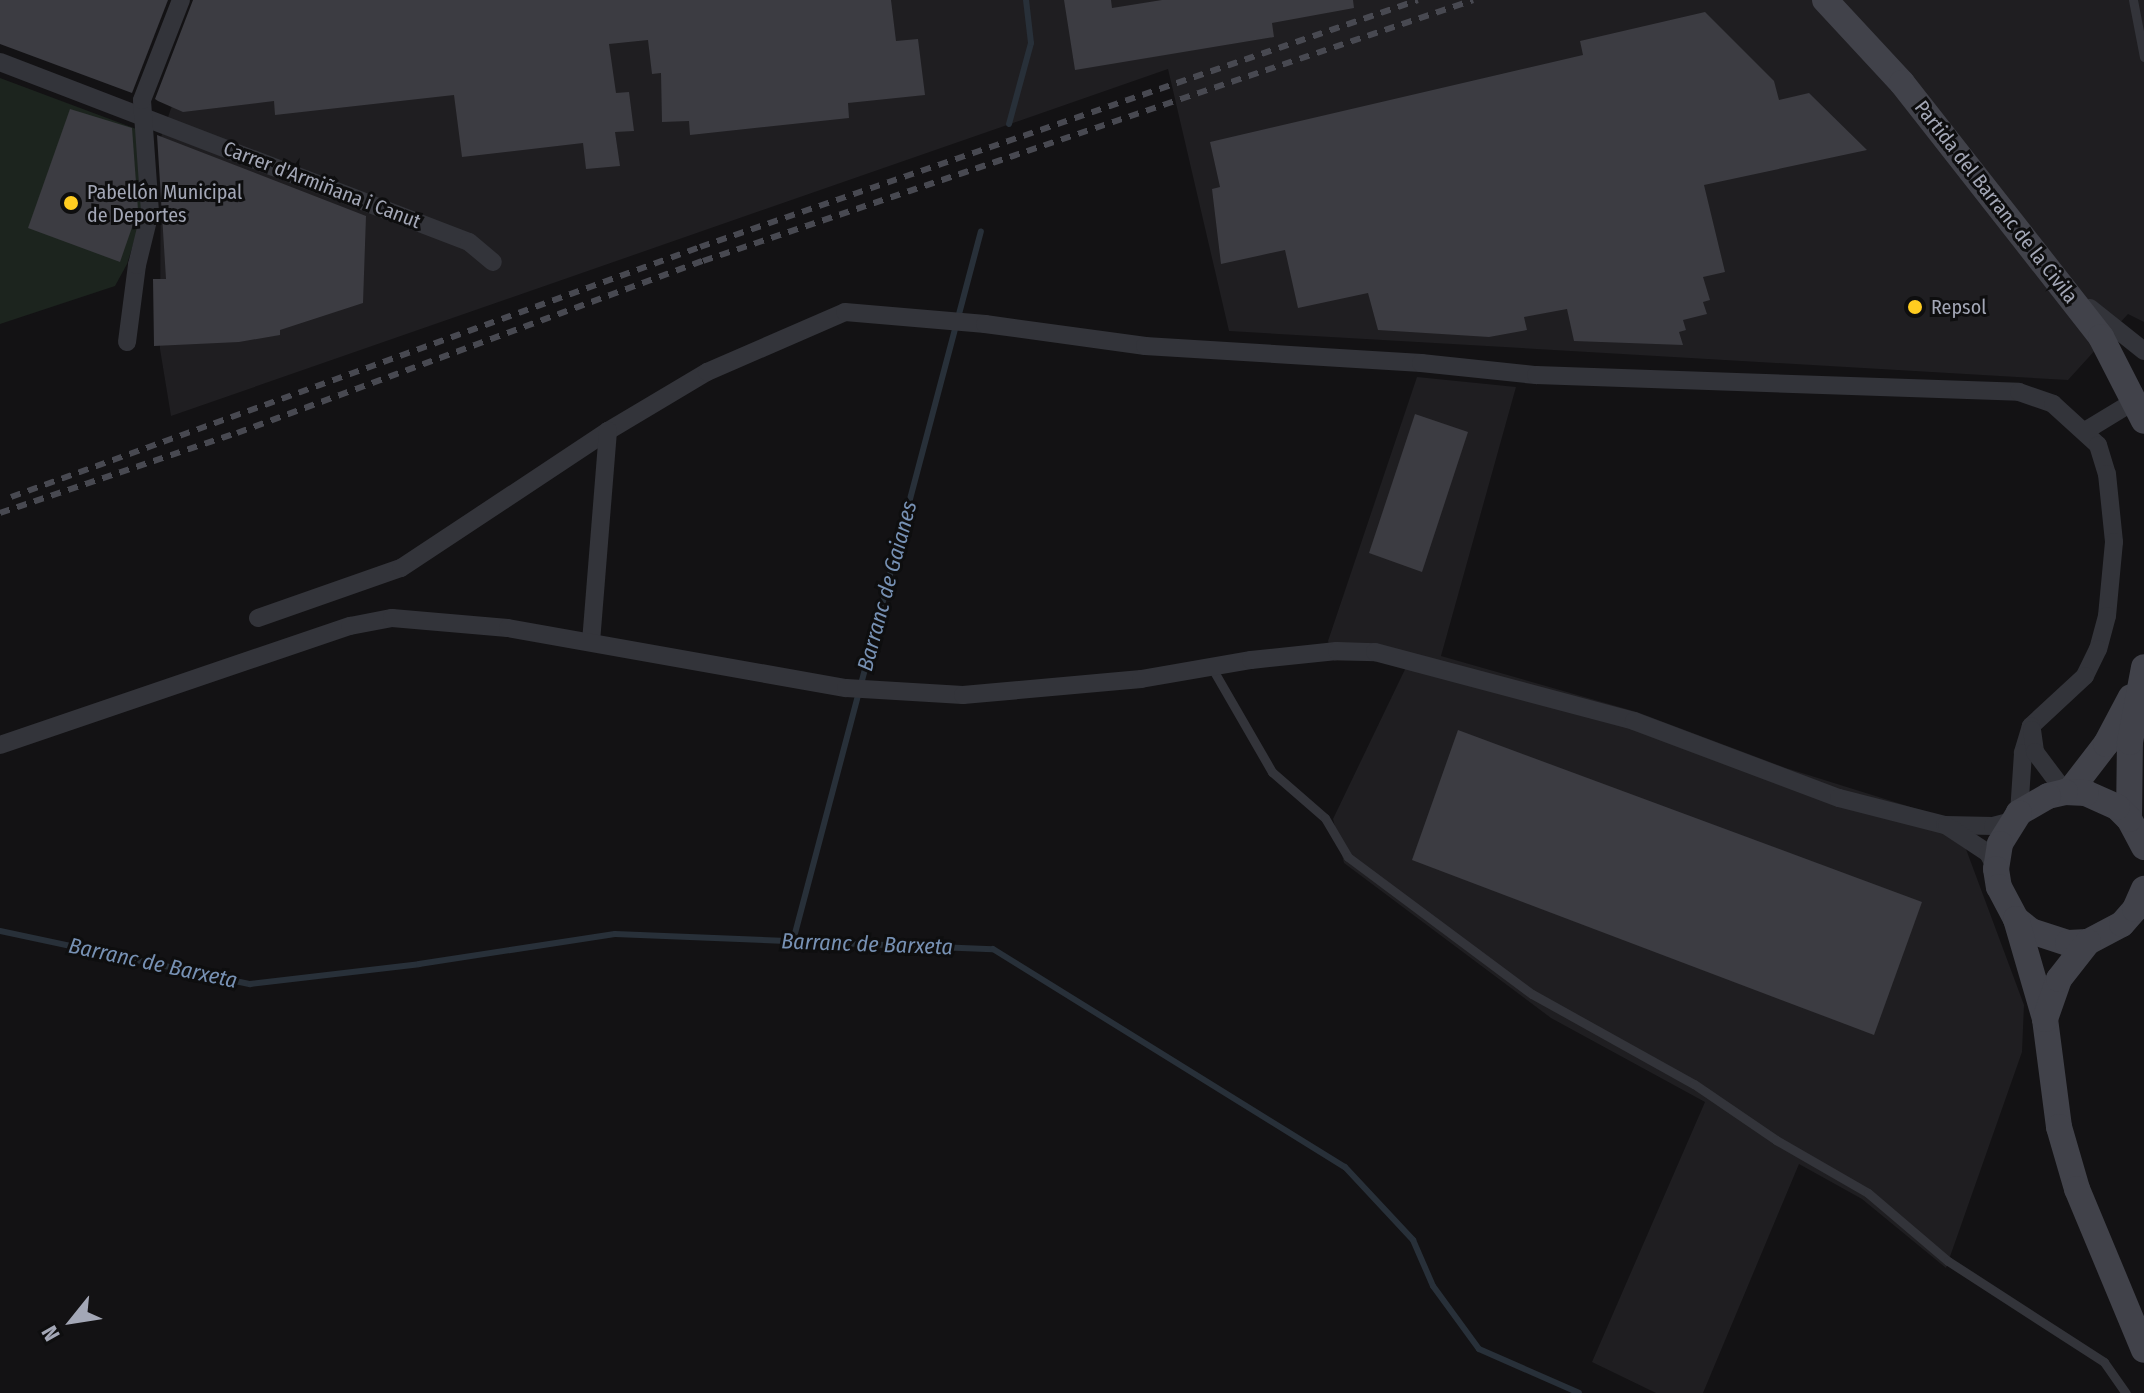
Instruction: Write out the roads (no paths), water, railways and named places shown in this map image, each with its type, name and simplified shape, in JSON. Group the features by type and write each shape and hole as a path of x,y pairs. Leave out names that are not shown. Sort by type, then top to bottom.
{"street":[{"path":"127,342 137,265 150,212 142,100 181,0"},
{"name":"Partida del Barranc de la Civila","path":"1825,0 1902,83 2101,337 2140,410"},
{"name":"Carrer d'Armiñana i Canut","path":"0,62 469,242 493,262"},
{"path":"2052,274 2112,328 2144,351"},
{"path":"258,618 401,568 608,431 707,372 845,312 985,324 1145,346 1421,363 1536,375 2019,392 2053,404 2098,445 2107,474 2114,542 2107,616 2085,676 2031,726 2023,753 2016,817 2000,844 1996,869"},
{"path":"2085,431 2140,410"},
{"path":"591,642 608,431"},
{"path":"0,745 350,626 392,618 508,628 846,688 963,695 1337,651 1397,656 1634,721 1839,798 1945,825 1993,826 2016,817 2048,796 2067,792 2102,798 2129,819 2144,847"},
{"path":"2067,792 2106,744 2143,671"},
{"path":"2129,819 2130,742 2143,671"},
{"path":"2031,726 2035,752 2067,792"},
{"path":"1945,825 1988,853 1996,869 1999,887 2016,919 2045,1019 2059,1127 2077,1189 2144,1350"},
{"path":"2045,1019 2059,979 2088,942 2122,924 2141,902"},
{"path":"2016,919 2049,940 2088,942"}],"lane":[{"path":"2133,0 2144,57"},
{"path":"1212,668 1272,772 1325,818 1348,857 1532,994 1694,1084 1776,1140 1868,1193 1948,1261 2104,1362 2126,1393"}],"waterway":[{"name":"Barranc de Gaianes","path":"1009,124 1031,43 1026,0"},
{"name":"Barranc de Gaianes","path":"793,941 981,231"},
{"name":"Barranc de Barxeta","path":"0,931 250,984 419,964 615,934 993,949 1345,1167 1413,1240 1433,1286 1479,1349 1579,1393"}],"railway":[{"path":"11,497 700,247 1418,0"},
{"path":"0,513 237,433 703,261 1473,0"}],"place":[{"name":"Pabellón Municipal de Deportes","path":"71,203"},
{"name":"Repsol","path":"1915,307"}]}
